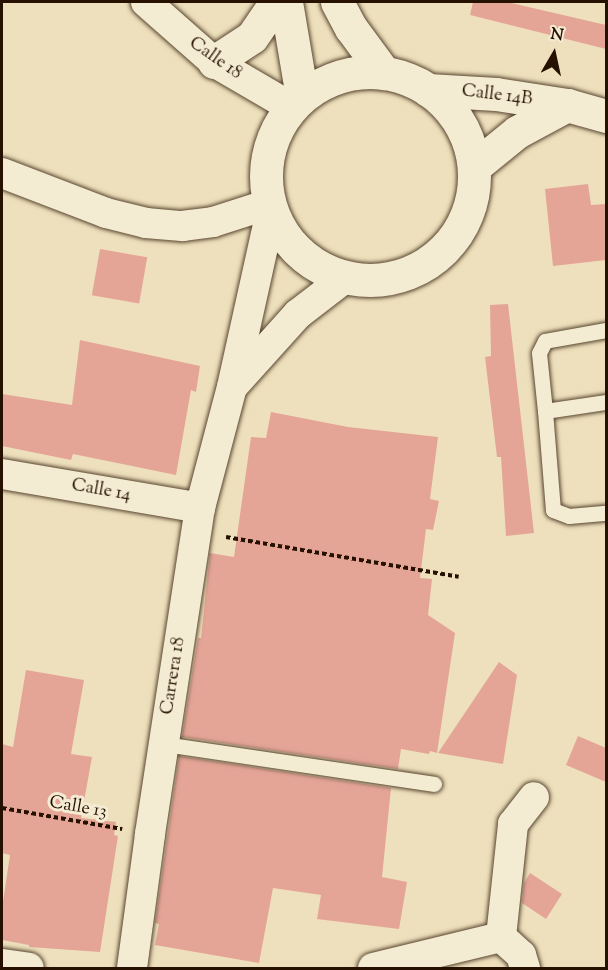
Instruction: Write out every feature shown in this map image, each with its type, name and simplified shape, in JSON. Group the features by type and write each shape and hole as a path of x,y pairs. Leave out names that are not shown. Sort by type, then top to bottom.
{"street":[{"name":"Calle 18","path":"146,2 214,62 296,102"},
{"path":"214,62 252,37 276,2"},
{"path":"286,2 296,102"},
{"path":"337,2 351,28 384,73"},
{"path":"384,73 407,79 428,90 446,105 460,123 470,145 474,167 473,192 467,215 455,236 438,255 418,268 395,277 371,280 346,278 308,260 293,246 270,207 265,178 268,153 277,129 296,102 340,76 384,73"},
{"name":"Calle 14B","path":"428,90 496,94 567,105 606,116"},
{"name":"Calle 14B","path":"474,167 518,132 567,105"},
{"path":"2,173 106,213 146,223 182,226 213,222 270,207"},
{"name":"Carrera 18","path":"132,969 150,834 198,520 232,387 270,207"},
{"name":"Carrera 18","path":"232,387 298,314 346,278"},
{"name":"Calle 14","path":"2,474 198,520"},
{"path":"501,937 513,824 534,797"},
{"path":"373,969 501,937"},
{"path":"501,937 521,955 525,969"},
{"path":"2,964 29,969"}],"lane":[{"path":"606,330 544,341 538,353 553,510 569,516 606,513"},
{"path":"545,411 606,402"},
{"path":"164,744 435,784"}],"path":[{"path":"198,520 459,577"},
{"name":"Calle 13","path":"2,808 150,834"}],"building":[{"path":"473,2 507,2 606,25 606,49 470,15"},
{"path":"588,184 591,205 606,204 606,260 553,266 545,189"},
{"path":"100,249 147,257 139,304 92,295"},
{"path":"508,304 534,533 506,536 501,457 497,457 485,357 491,356 490,305"},
{"path":"80,340 200,366 196,392 191,390 176,475 73,454 71,460 2,446 2,394 72,405"},
{"path":"271,412 348,427 438,437 430,499 439,501 433,530 426,529 420,578 432,579 428,615 455,633 437,753 430,751 429,754 401,749 398,769 182,737 198,638 201,638 210,553 234,557 251,437 266,438"},
{"path":"499,662 517,675 503,764 438,753"},
{"path":"26,670 84,680 71,754 92,757 81,818 116,822 114,835 118,836 100,952 29,947 29,945 2,940 2,908 10,855 2,853 2,744 13,747"},
{"path":"578,736 606,748 606,782 566,765"},
{"path":"179,756 391,788 382,877 407,882 399,929 317,919 321,895 273,888 259,963 155,945 159,924 155,923"},
{"path":"530,873 562,894 546,919 522,903 524,883"}]}
